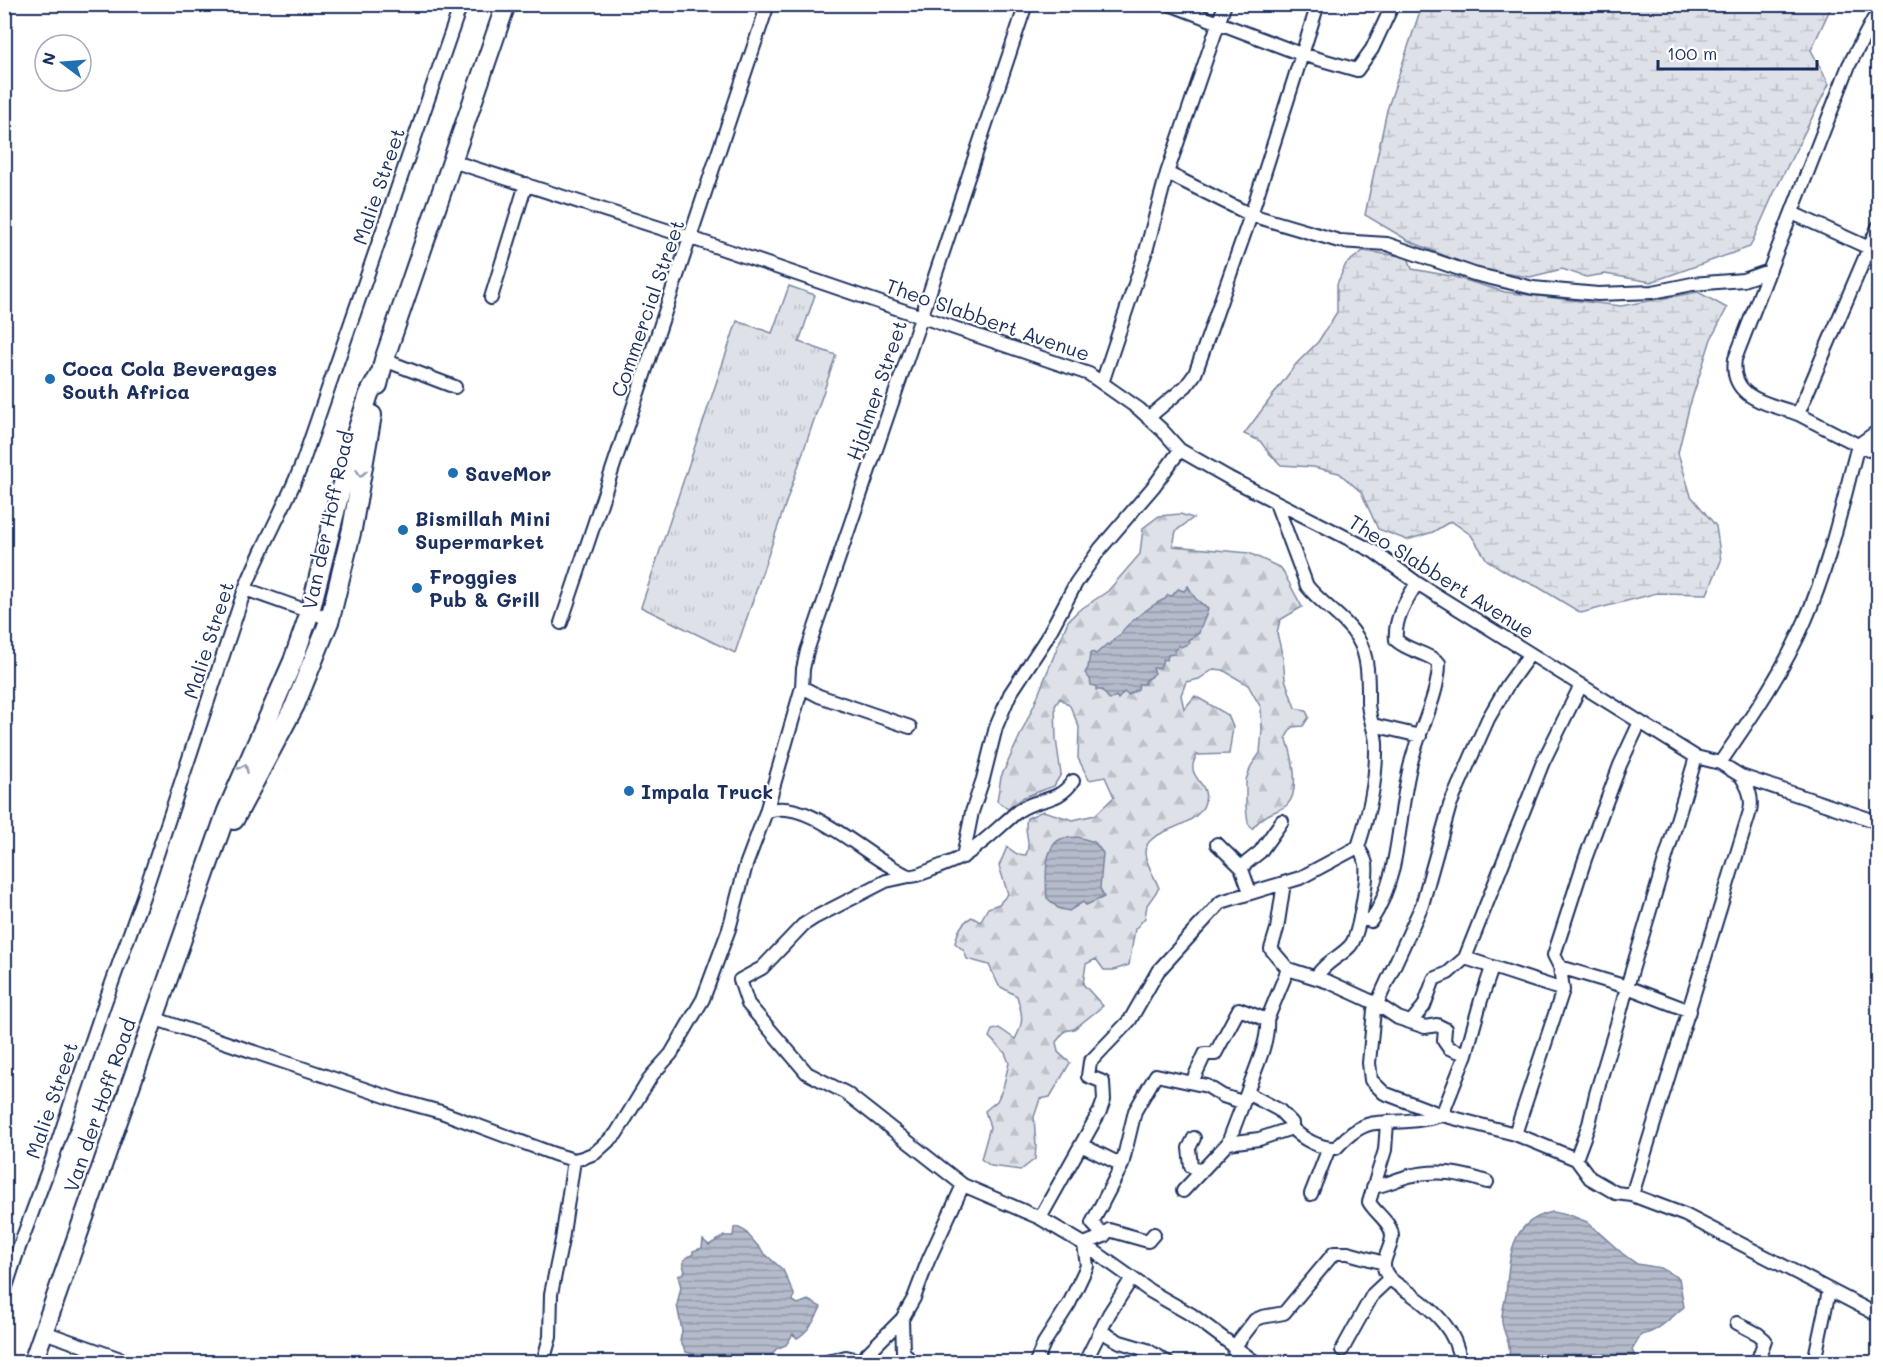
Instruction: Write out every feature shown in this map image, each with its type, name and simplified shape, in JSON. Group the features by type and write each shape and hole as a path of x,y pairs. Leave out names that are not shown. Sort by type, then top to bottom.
{"main road":[{"name":"Van der Hoff Road","path":"33,1362 208,862 238,784 292,661 310,612 349,456 369,394 382,367 506,4"},
{"name":"Van der Hoff Road","path":"208,862 238,813 295,705 330,619 352,529 382,367"}],"street":[{"name":"Malie Street","path":"4,1293 146,891 245,589 302,464 461,4"},
{"name":"Commercial Street","path":"561,623 768,4"},
{"name":"Hjalmer Street","path":"574,1160 595,1153 616,1134 652,1075 671,1054 703,999 717,963 746,865 766,812 802,687 807,651 1026,4"},
{"path":"1168,4 1301,54 1357,70 1372,49 1393,4"},
{"path":"1102,383 1146,251 1167,173 1225,4"},
{"path":"1148,418 1186,386 1195,374 1251,215 1318,4"},
{"path":"1878,16 1873,20 1849,65 1738,349 1733,369 1740,389 1747,395 1797,414 1878,453"},
{"name":"Theo Slabbert Avenue","path":"452,161 922,315 1089,374 1148,418 1180,450 1373,551 1417,583 1696,758 1720,763 1741,776 1878,822"},
{"path":"1167,173 1251,215 1339,241 1387,244 1474,274 1533,288 1598,294 1653,292 1692,284 1743,280 1769,271"},
{"path":"491,298 526,184"},
{"path":"1792,213 1874,250"},
{"path":"1797,414 1874,250 1878,227"},
{"path":"382,367 455,387"},
{"path":"1720,763 1773,683 1805,621 1832,548 1858,445 1878,431"},
{"path":"963,857 972,812 996,727 1010,694 1046,639 1076,583 1100,549 1154,486 1180,450"},
{"path":"1276,502 1307,586 1355,634 1363,647 1369,687 1369,711 1376,744 1374,788 1358,847 1365,860 1366,869 1360,916 1352,944 1326,964 1316,977"},
{"path":"1360,916 1371,921 1388,889 1394,870 1401,810 1413,753 1439,672 1439,663 1431,656 1401,645 1396,640 1395,629 1417,583"},
{"path":"245,589 330,619"},
{"path":"1530,654 1507,686 1488,719 1450,805 1422,905 1374,1010 1369,1063 1371,1080 1384,1092 1442,1115 1515,1134 1576,1159 1590,1178 1616,1192 1632,1195 1685,1215 1878,1315"},
{"path":"1411,1022 1424,1006 1434,979 1448,973 1465,958 1543,762 1581,685"},
{"path":"802,687 819,696 910,727"},
{"path":"1515,1134 1563,990 1560,967 1554,955 1585,860 1620,765 1641,722"},
{"path":"1373,725 1419,736"},
{"path":"1576,1159 1589,1124 1627,987 1696,758"},
{"path":"1632,1195 1750,811 1752,802 1750,793 1741,776"},
{"path":"1073,781 1060,795 1029,804 1021,809 986,841 963,857 920,874 886,881 814,918 803,925 762,968 740,980 742,990 748,1004 807,1073 846,1093 963,1185 1040,1218 1084,1244 1150,1291 1192,1315 1255,1362"},
{"path":"766,812 773,809 790,809 816,818 878,860 909,876"},
{"path":"1241,867 1260,852 1282,821"},
{"path":"1217,844 1241,867 1250,892"},
{"path":"1040,1218 1104,1100 1102,1082 1088,1076 1090,1062 1130,1020 1158,971 1221,902 1306,875 1358,847"},
{"path":"1284,883 1277,929 1271,949 1288,969 1316,977 1377,1004 1398,1018 1425,1027 1437,1025 1445,1029 1444,1041 1449,1048 1466,1054"},
{"path":"1465,958 1563,990"},
{"path":"1560,967 1627,987 1690,1011"},
{"path":"1104,1236 1092,1222 1122,1165 1136,1112 1156,1075 1207,1086 1223,1096 1244,1098 1279,1110 1292,1123 1292,1128 1299,1135 1329,1148 1336,1148 1346,1137 1375,1123 1388,1124 1431,1119 1442,1115 1466,1054 1492,968"},
{"path":"1183,1191 1228,1143 1264,1048 1268,1028 1267,1020 1288,969"},
{"path":"1192,1082 1205,1054 1215,1054 1239,1009 1267,1020"},
{"path":"153,1018 397,1100 441,1112 574,1160 551,1294 550,1337 543,1362"},
{"path":"1388,1124 1385,1150 1369,1202 1392,1232 1384,1270 1390,1278 1443,1322 1459,1347 1460,1362"},
{"path":"1228,1143 1259,1139 1292,1128"},
{"path":"1194,1138 1189,1148 1191,1166 1202,1171"},
{"path":"1081,1145 1122,1165"},
{"path":"1311,1194 1329,1148"},
{"path":"1373,1187 1383,1186 1407,1176 1449,1172 1487,1182"},
{"path":"827,1362 841,1357 864,1361 902,1319 914,1298 928,1261 963,1185"},
{"path":"1084,1244 1104,1236 1108,1230 1148,1241 1154,1234"},
{"path":"1036,1362 1044,1343 1069,1304 1087,1266 1084,1244"},
{"path":"1234,1362 1235,1346 1257,1318 1284,1313 1334,1253 1348,1252 1384,1263"},
{"path":"1085,1362 1100,1331 1132,1278"},
{"path":"1342,1350 1373,1294 1390,1278"},
{"path":"1814,1362 1829,1291"},
{"path":"902,1319 903,1351 911,1362"},
{"path":"1737,1323 1765,1340 1756,1362"},
{"path":"1100,1331 1120,1342 1147,1350 1167,1362"},
{"path":"44,1332 129,1362"}],"green space":[{"path":"1422,5 1832,5 1811,50 1829,84 1773,195 1750,247 1651,282 1605,274 1586,277 1562,269 1530,277 1480,270 1409,241 1365,215 1387,110"},
{"path":"1363,251 1408,257 1412,269 1451,276 1505,292 1621,306 1698,292 1727,308 1711,339 1689,408 1678,453 1691,496 1716,526 1721,561 1707,594 1657,593 1581,613 1487,560 1471,535 1451,521 1433,532 1407,540 1378,529 1361,492 1339,473 1313,467 1281,465 1260,441 1244,434 1296,364 1318,342 1337,312 1337,284 1346,264"},
{"path":"789,286 815,295 799,342 836,355 735,653 641,607 737,321 772,333"},
{"path":"1180,514 1193,518 1176,531 1173,546 1249,553 1281,568 1302,607 1280,620 1277,633 1285,679 1295,708 1306,711 1309,717 1303,726 1292,727 1286,737 1293,762 1294,791 1287,805 1264,817 1252,829 1248,823 1246,807 1246,780 1251,766 1260,753 1261,708 1248,685 1223,670 1214,669 1199,679 1186,682 1181,695 1184,709 1195,696 1228,715 1233,727 1229,754 1197,755 1193,763 1193,770 1205,790 1204,805 1191,820 1161,833 1147,845 1145,856 1159,888 1147,905 1145,918 1135,929 1129,965 1114,970 1104,970 1096,959 1086,964 1083,984 1103,1006 1074,1029 1065,1031 1056,1042 1058,1052 1070,1063 1050,1097 1040,1099 1034,1117 1035,1159 1021,1170 991,1166 981,1159 990,1127 985,1111 997,1101 1003,1088 1009,1063 1005,1053 989,1037 992,1030 999,1028 1015,1039 1020,1027 1021,1013 1017,996 999,986 989,965 967,959 964,951 955,943 957,935 968,919 972,917 980,922 988,908 999,904 1008,894 999,866 1007,847 1017,854 1026,855 1027,818 1043,811 1073,820 1095,815 1114,797 1105,777 1089,780 1078,758 1079,727 1070,706 1060,698 1055,706 1056,739 1061,774 1054,786 1024,797 1008,809 997,801 1001,777 1034,705 1068,621 1078,611 1108,591 1140,554 1143,528 1159,516"}],"water":[{"path":"1188,586 1195,598 1208,609 1199,633 1188,640 1190,643 1181,647 1178,645 1174,650 1175,654 1168,655 1167,660 1163,659 1160,668 1153,668 1155,673 1145,681 1145,684 1139,684 1138,689 1128,695 1124,692 1118,699 1116,696 1110,700 1102,690 1096,690 1096,686 1091,685 1085,673 1090,654 1092,652 1096,654 1107,644 1110,645 1134,620 1168,595 1172,596 1178,589 1184,591"},
{"path":"1078,837 1094,842 1103,853 1100,888 1104,897 1086,905 1083,902 1069,911 1058,908 1047,898 1047,867 1050,851 1059,840"},
{"path":"1553,1212 1587,1222 1637,1264 1661,1268 1679,1278 1684,1307 1658,1328 1641,1335 1632,1350 1638,1362 1507,1362 1509,1346 1502,1319 1514,1242 1528,1223"},
{"path":"734,1228 745,1231 783,1270 794,1294 793,1301 798,1304 808,1300 821,1307 804,1333 797,1338 793,1334 786,1345 776,1349 765,1361 757,1359 749,1362 702,1362 698,1355 686,1352 680,1341 682,1331 677,1305 681,1287 678,1276 685,1272 683,1264 685,1259 693,1254 693,1251 702,1248 703,1240 709,1245 724,1236 733,1236"}],"place":[{"name":"Coca Cola Beverages South Africa","path":"50,379"},
{"name":"SaveMor","path":"453,473"},
{"name":"Bismillah Mini Supermarket","path":"403,530"},
{"name":"Froggies Pub & Grill","path":"417,588"},
{"name":"Impala Truck","path":"629,791"}]}
